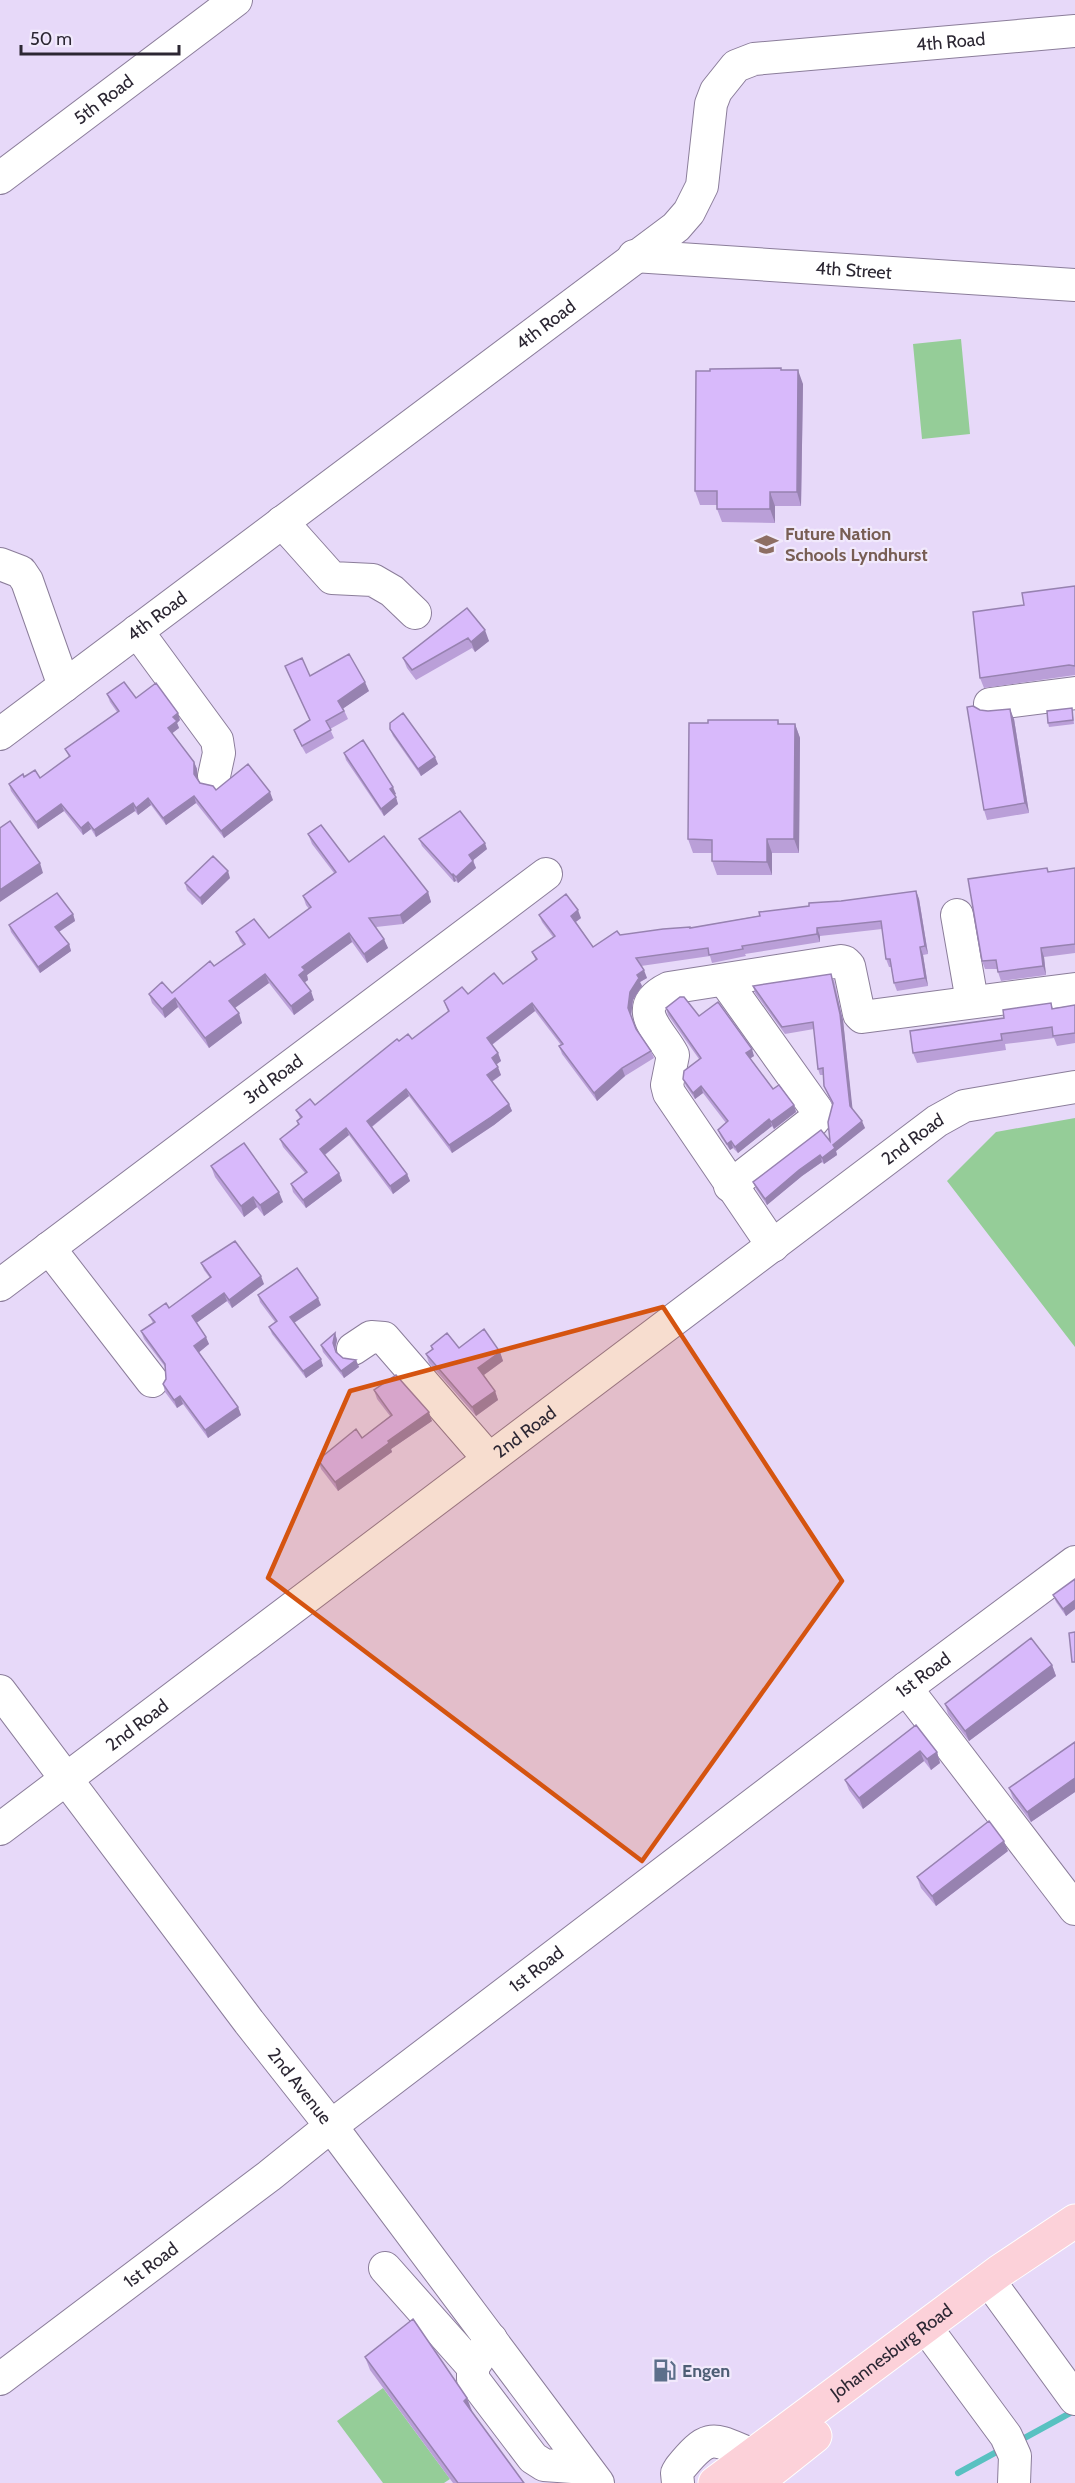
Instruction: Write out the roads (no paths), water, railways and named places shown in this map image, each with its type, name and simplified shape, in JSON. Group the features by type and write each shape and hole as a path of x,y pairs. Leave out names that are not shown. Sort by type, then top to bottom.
{"main road":[{"name":"Johannesburg Road","path":"715,2483 754,2469 936,2341 1016,2278 1073,2222"},
{"name":"Johannesburg Road","path":"754,2469 1000,2271 1073,2222"}],"street":[{"name":"5th Road","path":"0,178 236,0"},
{"name":"4th Road","path":"0,734 634,256 676,227 689,212 702,186 711,104 722,81 736,66 754,59 1075,31"},
{"name":"4th Street","path":"634,256 1075,285"},
{"path":"282,522 332,578 373,580 392,591 415,613"},
{"path":"0,564 21,572 27,581 64,686"},
{"path":"137,631 217,740 219,753 214,776"},
{"path":"990,704 1075,693"},
{"name":"3rd Road","path":"0,1285 546,874"},
{"path":"957,915 972,1002"},
{"path":"773,1246 730,1186 669,1093 667,1085 673,1055 653,1027 649,1015 653,998 669,988 841,961 849,966 860,1016 1075,989"},
{"path":"725,981 817,1110 817,1116 812,1122 730,1186"},
{"name":"2nd Road","path":"0,1829 949,1113 975,1104 1075,1087"},
{"path":"49,1248 152,1381"},
{"path":"353,1349 371,1337 384,1338 489,1459"},
{"name":"1st Road","path":"0,2379 906,1688 1075,1562"},
{"path":"906,1688 1075,1909"},
{"name":"2nd Avenue","path":"0,1691 249,2022 331,2126 592,2475"},
{"path":"385,2268 473,2367"},
{"path":"998,2293 1075,2399"},
{"path":"491,2339 473,2367 473,2379 533,2458 544,2465 592,2475"},
{"path":"936,2341 1006,2436 1015,2456 1014,2483"},
{"path":"678,2483 677,2473 680,2468 707,2442 718,2441 754,2469"}],"waterway":[{"path":"1019,2441 1072,2412"},
{"path":"958,2473 1002,2449"}],"place":[{"name":"Future Nation Schools Lyndhurst","path":"767,544"},
{"name":"Engen","path":"664,2371"}]}
